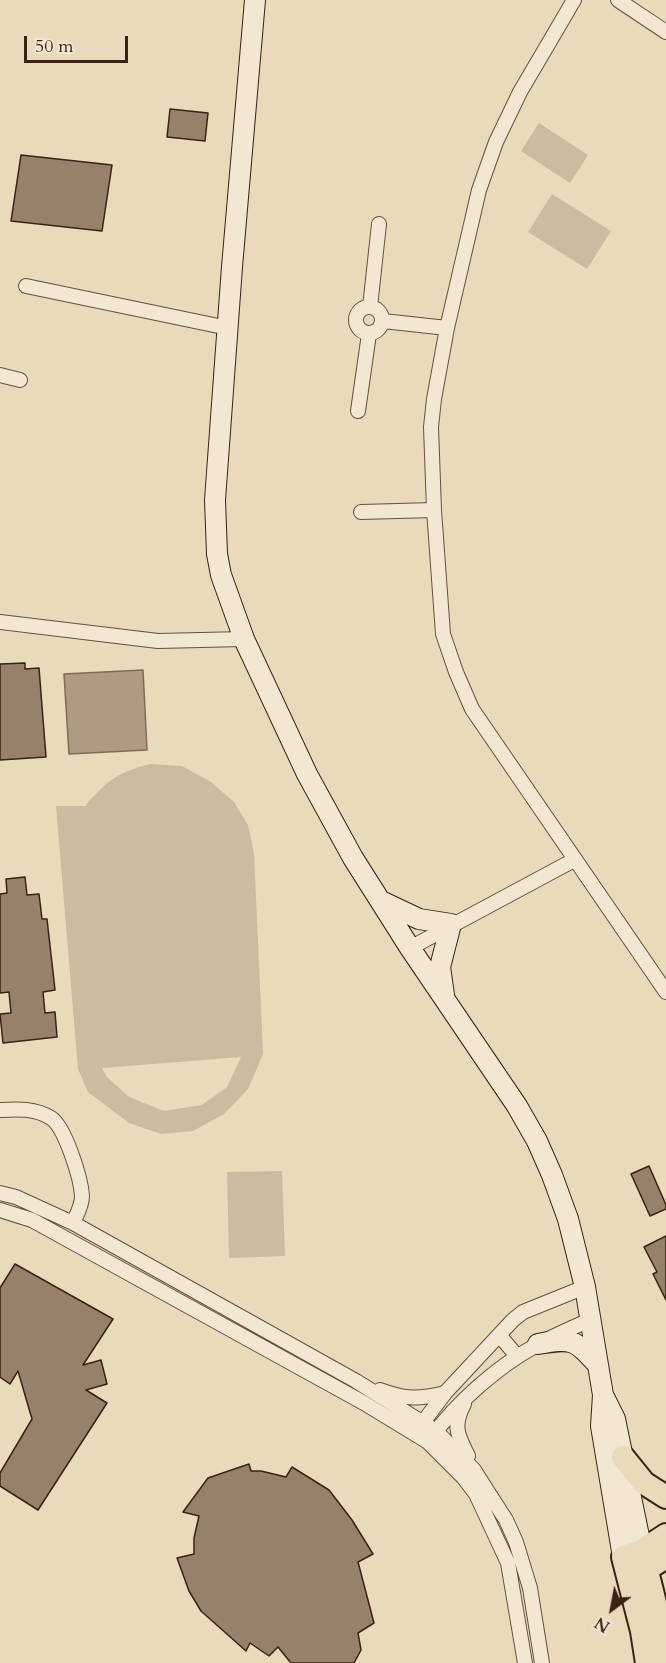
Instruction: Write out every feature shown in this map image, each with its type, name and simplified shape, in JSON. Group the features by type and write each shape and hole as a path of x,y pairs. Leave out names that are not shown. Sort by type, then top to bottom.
{"main road":[{"path":"255,0 215,500 217,554 221,575 244,639 307,774 353,858 444,1000 517,1106 537,1141 552,1175 568,1219 585,1287 603,1395 601,1426 635,1563 656,1606 665,1663"},
{"path":"379,899 419,919 451,924 440,968 444,1000"},
{"path":"538,1344 562,1340 576,1342 598,1365"},
{"path":"603,1395 615,1419 623,1457 647,1663"},
{"path":"623,1457 644,1483 666,1497"},
{"path":"635,1563 666,1535"},
{"path":"635,1563 666,1557"},
{"path":"656,1606 666,1583"}],"street":[{"path":"574,0 520,92 496,142 479,190 447,328 431,427 434,510 443,634 472,709 666,992"},
{"path":"618,0 666,32"},
{"path":"370,307 379,224"},
{"path":"26,286 228,328"},
{"path":"370,307 380,311 383,321 378,330 369,334 359,329 356,319 360,310 370,307"},
{"path":"383,321 447,328"},
{"path":"358,411 369,334"},
{"path":"0,375 20,380"},
{"path":"361,512 434,510"},
{"path":"0,622 158,641 244,639"},
{"path":"410,948 574,860"},
{"path":"0,1110 29,1109 52,1118 59,1128 72,1157 82,1193 81,1204 73,1222"},
{"path":"0,1193 16,1197 73,1222 356,1381 474,1470"},
{"path":"0,1209 32,1220 419,1428"},
{"path":"419,1428 445,1393 513,1320 523,1312 585,1287"},
{"path":"432,1437 467,1397 517,1356 590,1320"},
{"path":"499,1335 517,1356"},
{"path":"356,1381 393,1395 409,1398 445,1393"},
{"path":"467,1397 459,1413 456,1430 474,1470 506,1520 516,1542 530,1588 542,1663"},
{"path":"432,1437 476,1494 508,1563 525,1663"}],"shaded area":[{"path":"539,123 588,155 570,183 521,151"},
{"path":"552,194 611,231 587,269 528,232"},
{"path":"143,670 147,750 69,754 64,674"},
{"path":"150,764 182,766 211,782 234,802 248,825 254,853 263,1054 248,1089 224,1114 193,1131 161,1134 129,1123 88,1092 78,1069 56,806 85,806 113,779","holes":["241,1057 227,1087 202,1105 164,1111 129,1097 107,1077 102,1068"]},
{"path":"282,1171 285,1256 229,1258 227,1172"}],"building":[{"path":"170,109 208,113 205,141 167,137"},
{"path":"21,155 112,165 102,231 11,221"},
{"path":"25,663 25,669 39,668 46,757 0,760 0,664"},
{"path":"25,877 27,895 39,894 42,919 47,919 55,990 43,992 45,1013 55,1012 57,1037 3,1043 0,1014 11,1013 9,992 0,993 0,894 7,893 6,879"},
{"path":"649,1166 666,1205 666,1209 650,1216 631,1174"},
{"path":"666,1236 666,1300 653,1274 657,1272 644,1247"},
{"path":"15,1264 113,1319 83,1365 101,1360 107,1384 86,1390 107,1403 38,1510 0,1486 0,1473 32,1419 18,1371 10,1384 0,1377 0,1288"},
{"path":"249,1464 251,1471 286,1477 292,1467 329,1490 352,1520 373,1554 358,1562 374,1623 358,1633 361,1650 354,1663 291,1663 278,1647 269,1656 250,1643 246,1651 201,1611 189,1591 177,1558 194,1554 194,1538 199,1516 183,1512 208,1478"}]}
